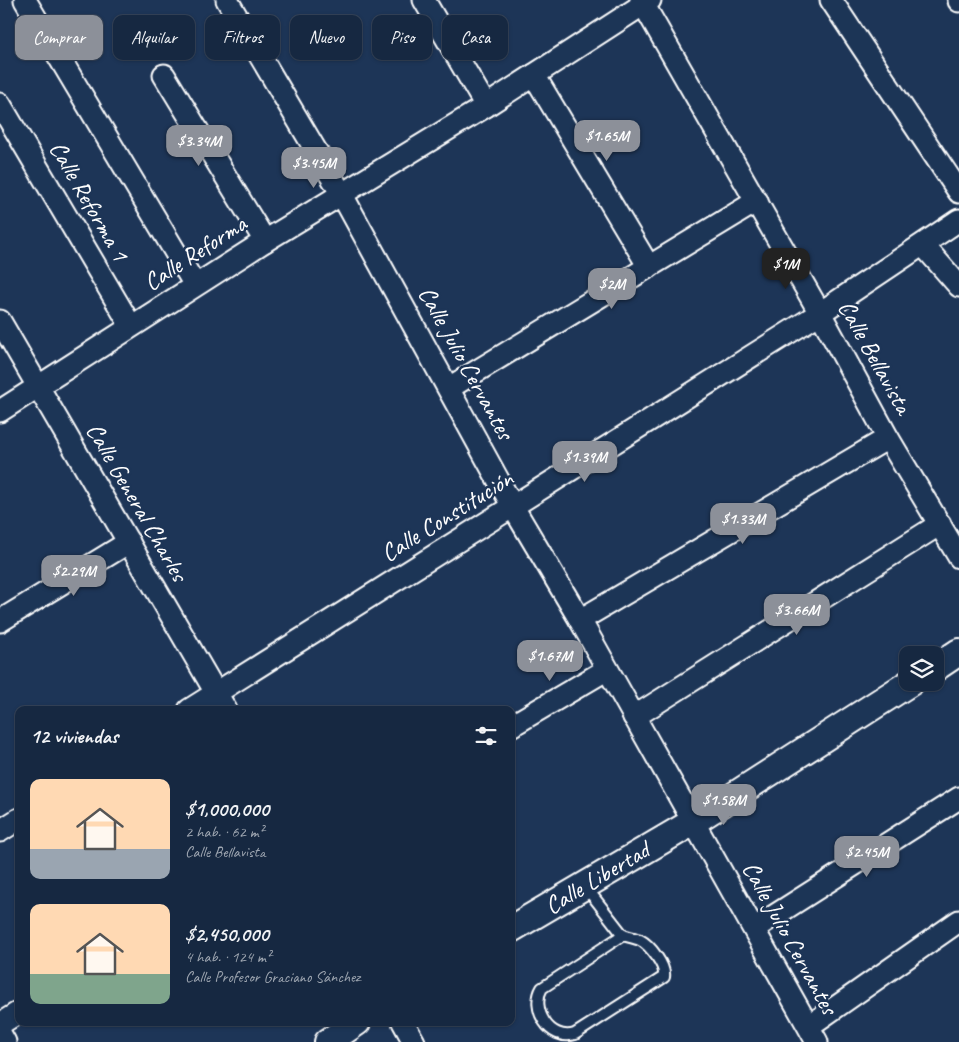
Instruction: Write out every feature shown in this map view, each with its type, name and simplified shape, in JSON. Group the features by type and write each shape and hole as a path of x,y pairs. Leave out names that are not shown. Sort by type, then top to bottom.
{"street":[{"path":"25,0 195,286"},
{"name":"Calle Julio Cervantes","path":"227,0 341,193 513,507 580,620 606,670 755,928 813,1034"},
{"path":"424,0 486,106"},
{"path":"831,0 959,192"},
{"name":"Calle Reforma","path":"0,411 265,240 486,106 645,1"},
{"name":"Calle Bellavista","path":"645,1 888,438 959,557"},
{"path":"164,75 265,240"},
{"path":"534,75 649,267"},
{"name":"Calle Reforma 1","path":"0,104 131,326"},
{"path":"449,388 757,201"},
{"name":"Calle Constitución","path":"203,706 221,701 513,507 820,313 959,220"},
{"path":"922,245 959,286"},
{"name":"Calle General Charles","path":"0,321 221,701"},
{"path":"580,620 888,438"},
{"path":"634,717 940,524"},
{"path":"0,620 129,542"},
{"path":"944,662 959,652"},
{"path":"515,724 606,670"},
{"name":"Calle Libertad","path":"515,927 693,822 899,690"},
{"path":"755,928 959,798"},
{"path":"0,831 15,822"},
{"path":"813,1034 959,921"},
{"path":"0,1024 15,1015"},
{"path":"328,1042 351,1026"},
{"path":"405,1026 414,1042"},
{"path":"0,1033 5,1042"}],"lane":[{"path":"584,886 623,935 641,940 648,946 665,971 664,977 567,1038 557,1036 551,1032 537,1006 537,999 542,988 623,935"}]}
